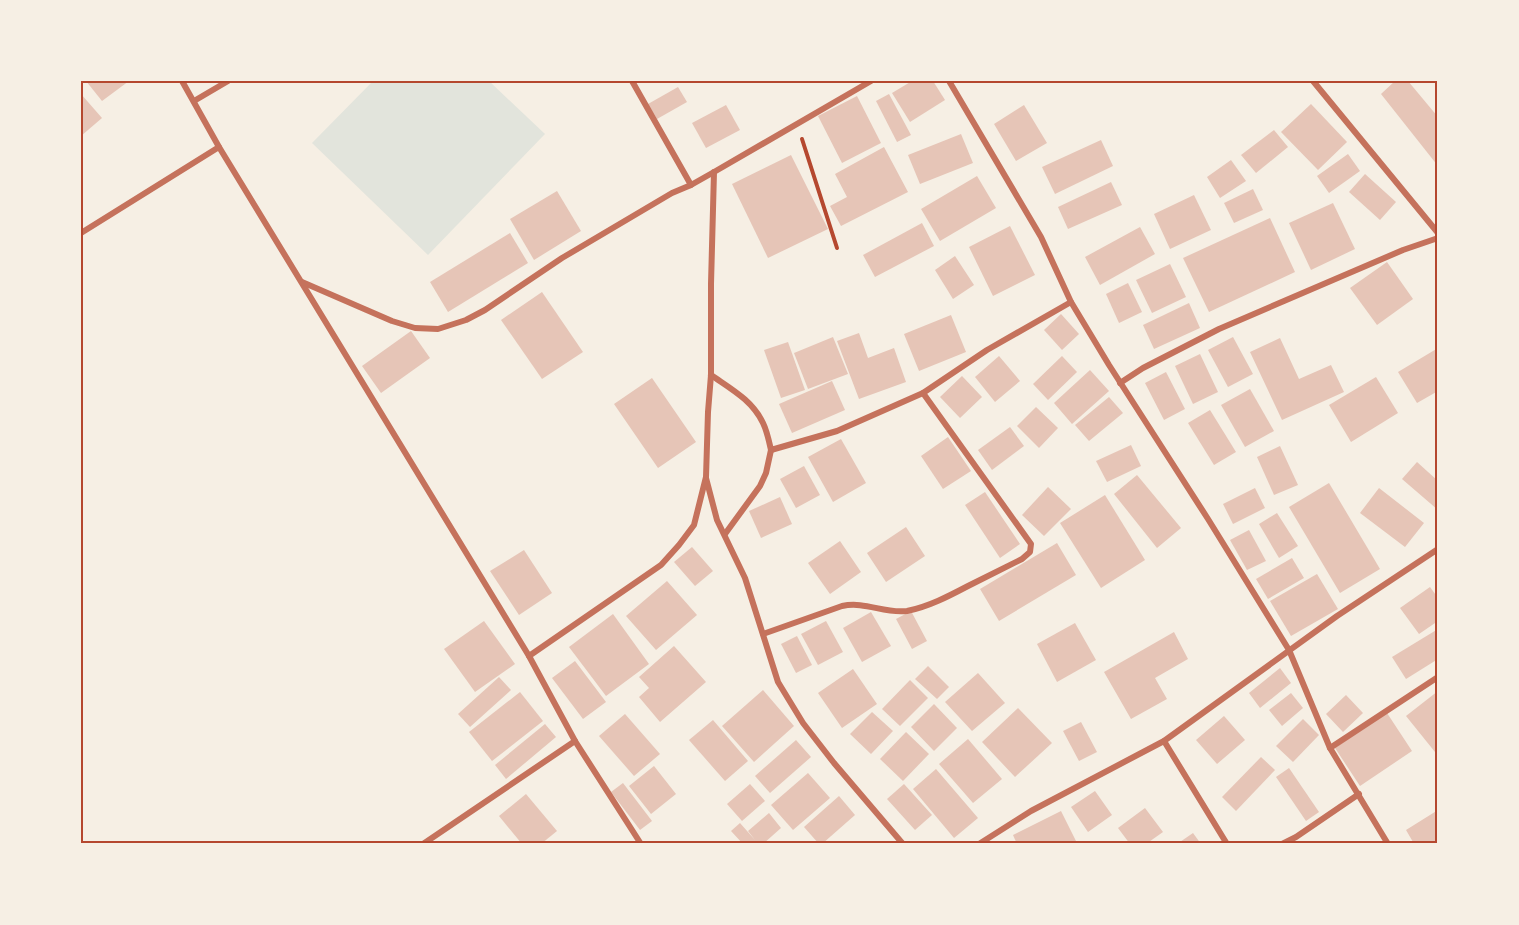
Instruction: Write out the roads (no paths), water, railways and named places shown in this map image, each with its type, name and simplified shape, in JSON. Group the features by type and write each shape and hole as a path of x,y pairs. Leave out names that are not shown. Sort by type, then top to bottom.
{"street":[{"path":"182,81 219,147 528,656 575,741 640,844"},
{"path":"194,101 228,81"},
{"path":"632,81 691,185"},
{"path":"301,282 392,321 415,328 438,329 466,320 485,310 562,258 672,193 691,185 871,81"},
{"path":"949,81 1041,237 1071,302 1289,650 1330,748 1388,844"},
{"path":"1313,81 1438,233"},
{"path":"81,233 219,147"},
{"path":"528,656 661,565 694,525 706,477 711,375 714,172"},
{"path":"1120,383 1143,368 1219,329 1403,250 1438,238"},
{"path":"771,450 837,430 923,393 987,350 1071,302"},
{"path":"711,375 753,407 765,424 771,450 766,474 760,486 725,534"},
{"path":"763,634 853,604 892,611 908,610 943,599 1022,559 1030,552 1031,544 923,393"},
{"path":"706,477 717,520 745,579 778,682 803,723 903,844"},
{"path":"979,844 1031,811 1164,741 1337,616 1438,549"},
{"path":"1330,748 1438,676"},
{"path":"423,844 575,741"},
{"path":"1164,741 1227,844"},
{"path":"1282,844 1359,794"}]}
